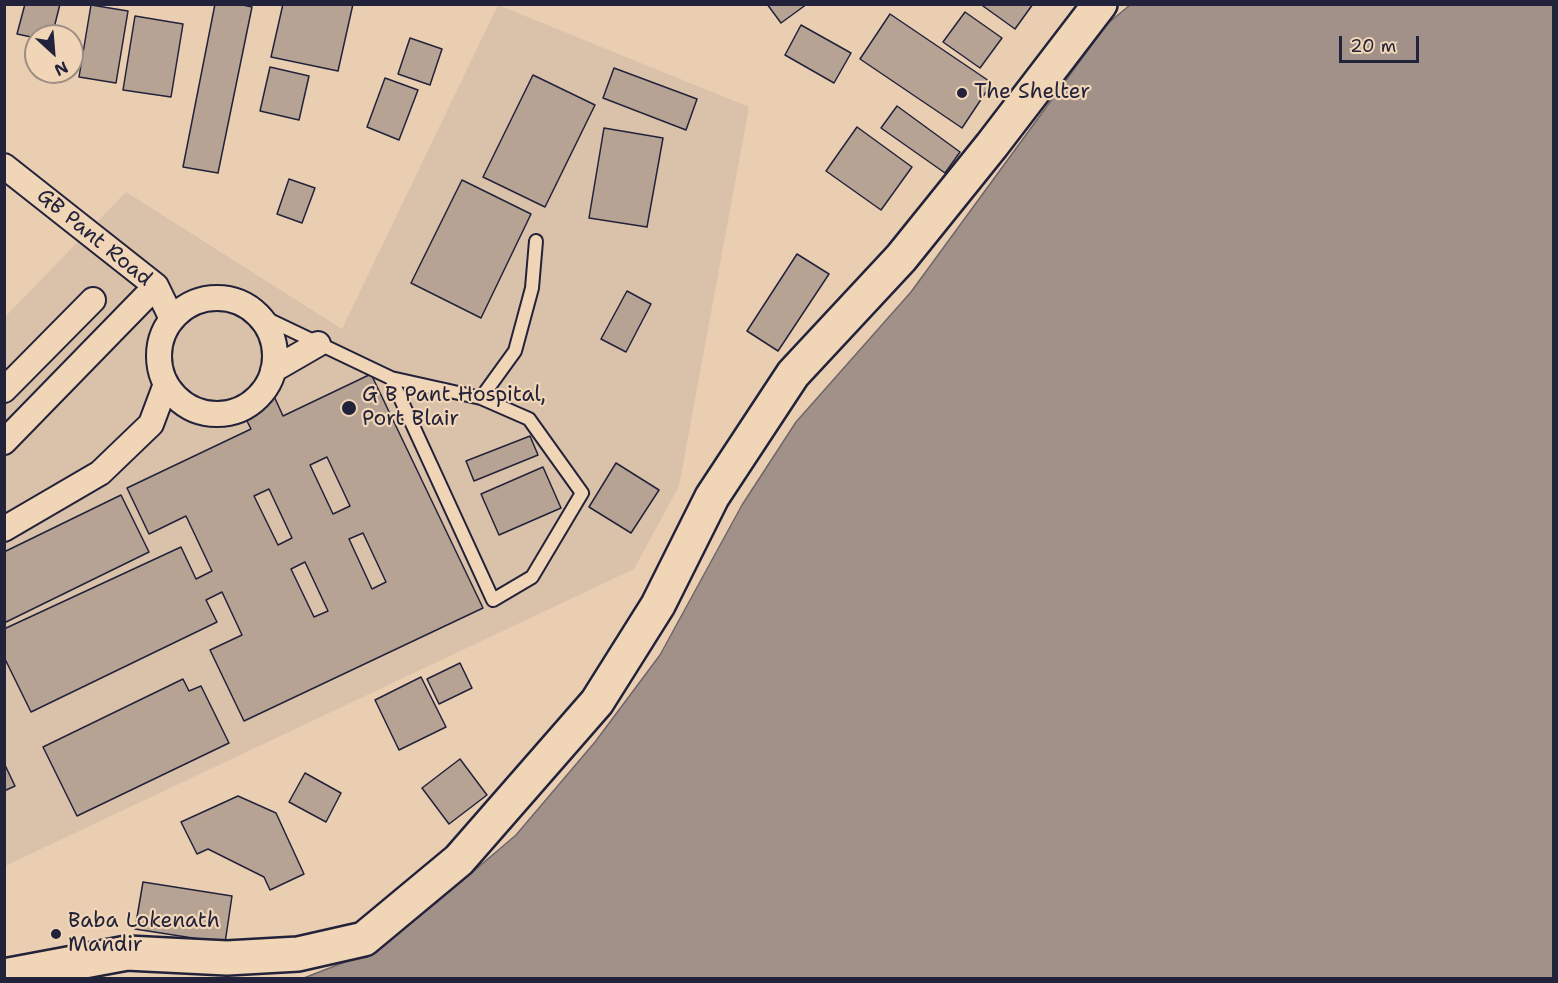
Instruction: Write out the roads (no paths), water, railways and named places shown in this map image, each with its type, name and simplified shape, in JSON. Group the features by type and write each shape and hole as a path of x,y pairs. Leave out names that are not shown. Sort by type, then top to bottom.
{"street":[{"path":"4,976 127,953 227,958 298,954 364,939 459,860 597,702 658,605 712,497 793,374 901,258 992,145 1100,4"},
{"name":"GB Pant Road","path":"4,166 156,286 172,319"},
{"path":"4,442 156,286"},
{"path":"225,298 243,304 259,315 270,331 275,351 273,370 265,388 252,402 234,411 214,413 195,410 179,399 166,384 160,368 159,351 163,334 172,319 186,306 205,299 225,298"},
{"path":"4,390 93,300"},
{"path":"273,370 318,344"},
{"path":"4,529 100,473 151,424 166,384"}],"lane":[{"path":"481,398 515,351 532,288 536,241"},
{"path":"259,315 391,378 481,398 530,418 582,493 532,577 493,600 391,378"}],"place":[{"name":"The Shelter","path":"962,93"},
{"name":"G B Pant Hospital, Port Blair","path":"349,408"},
{"name":"Baba Lokenath Mandir","path":"56,934"}]}
